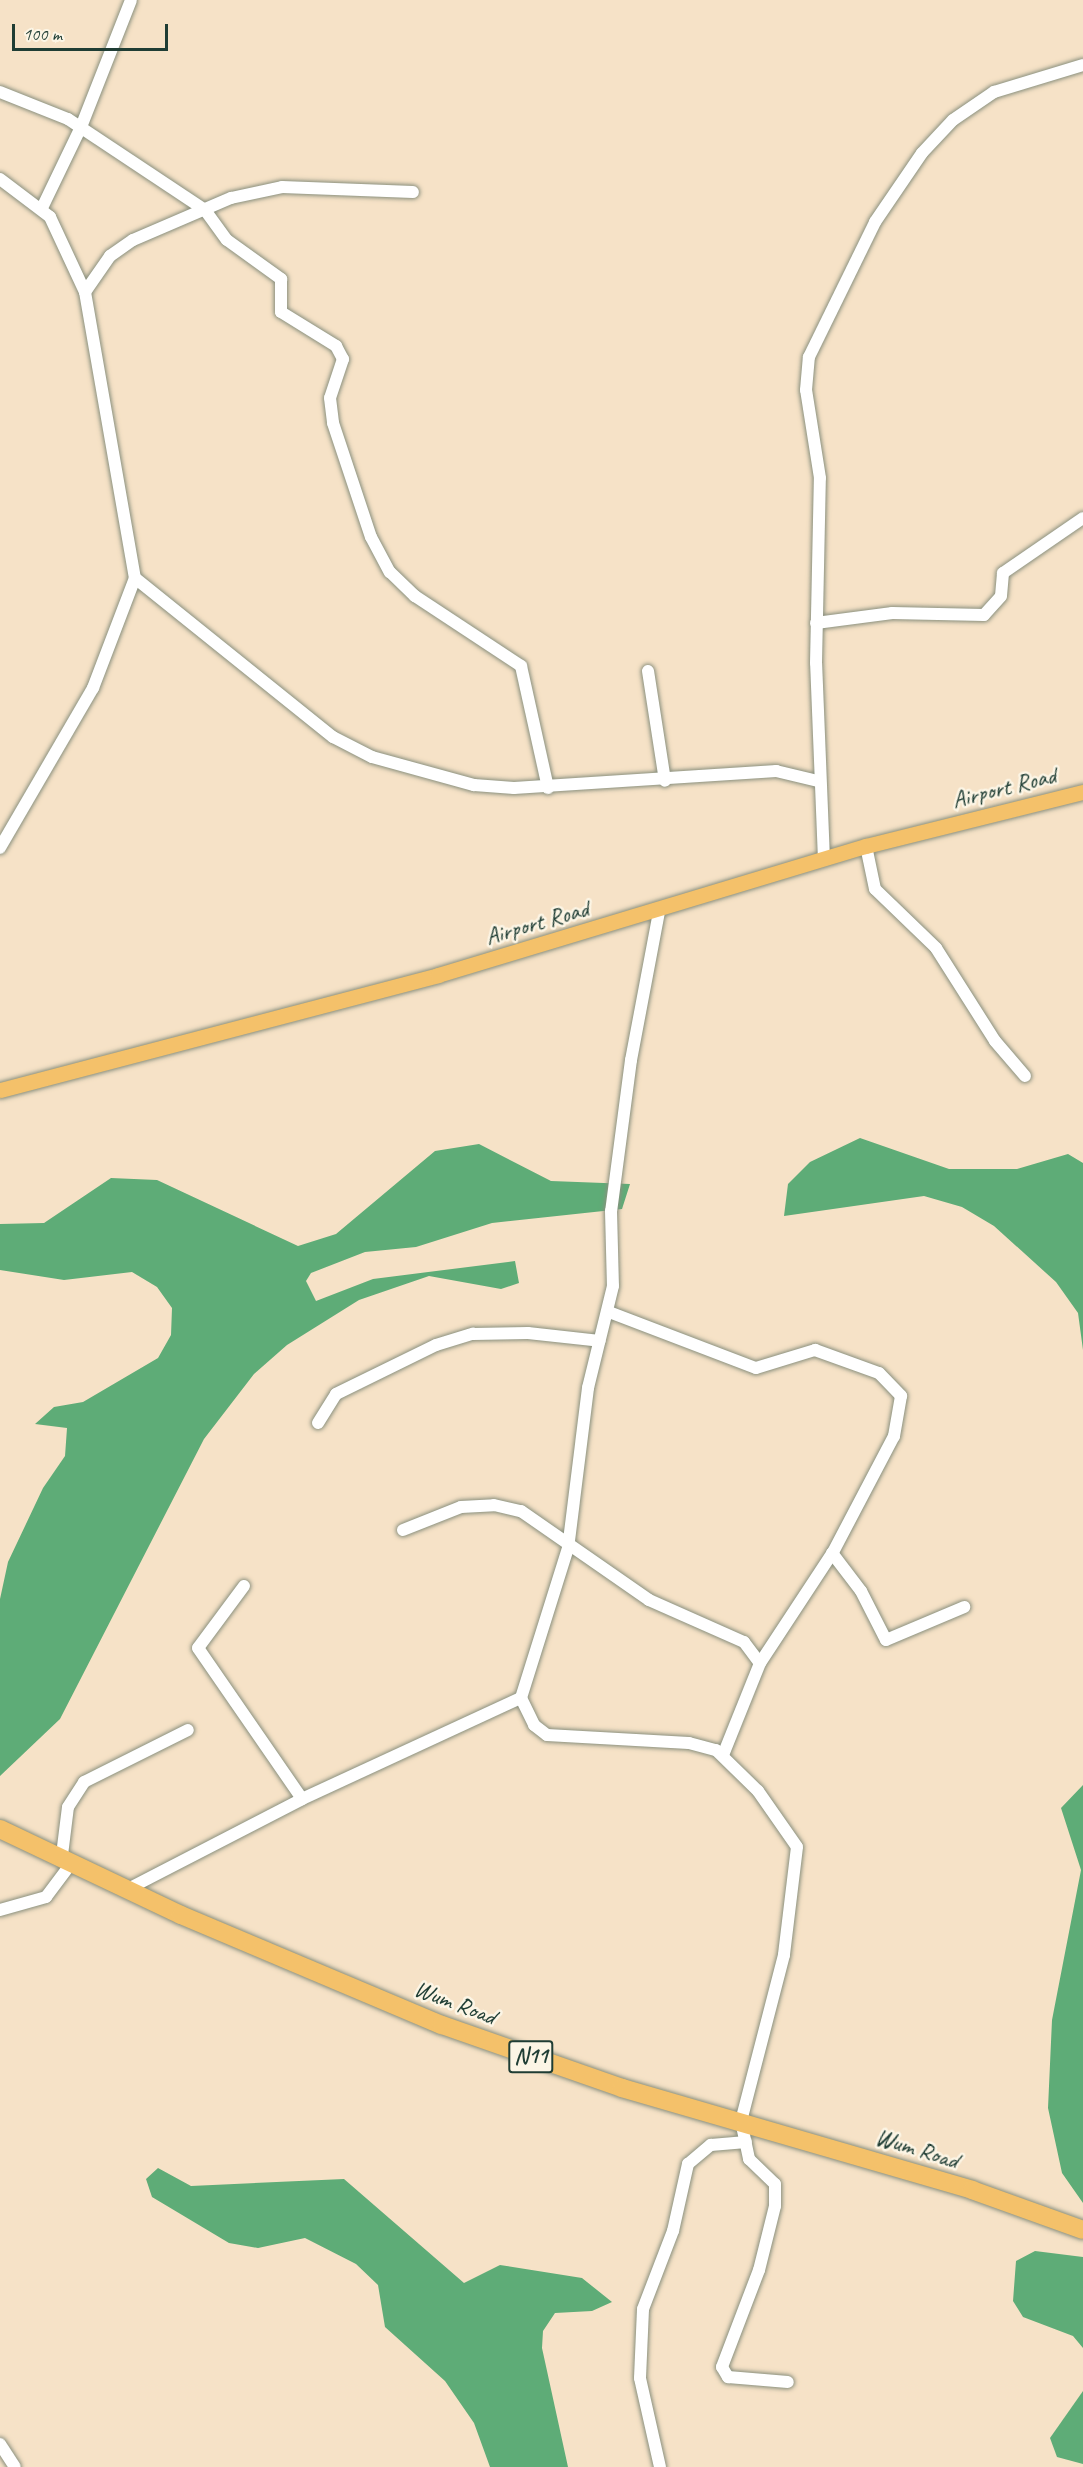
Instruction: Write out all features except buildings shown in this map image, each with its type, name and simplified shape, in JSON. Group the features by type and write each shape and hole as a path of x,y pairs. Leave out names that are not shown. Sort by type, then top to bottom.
{"highway":[{"name":"Wum Road","path":"0,1828 128,1889 442,2025 622,2088 741,2121 1083,2230"}],"main road":[{"name":"Airport Road","path":"0,1090 659,912 866,846 1083,792"}],"street":[{"path":"42,208 81,126 130,0"},
{"path":"824,860 818,781 816,623 820,478 805,372 836,294 875,222 922,153 953,120 994,92 1083,64"},
{"path":"0,92 81,126 205,210 227,240 281,279 281,312 340,353 330,398 333,423 371,537 390,572 415,596 521,666 548,788"},
{"path":"0,179 42,208 63,237 85,292 135,578 93,688 0,848"},
{"path":"85,292 111,256 133,240 205,210 282,187 413,192"},
{"path":"816,623 892,614 984,615 1001,596 1003,573 1083,518"},
{"path":"135,578 333,737 372,757 474,785 548,788 776,771 818,781"},
{"path":"648,672 665,781"},
{"path":"866,846 875,889 936,948 995,1041 1025,1076"},
{"path":"659,912 631,1060 611,1211 609,1312 588,1388 568,1548 521,1698 534,1725 547,1735 689,1743 723,1755 758,1791 797,1847 784,1955 741,2121 749,2158 771,2177 777,2192 761,2262 722,2367 728,2377 788,2382"},
{"path":"609,1312 756,1368 815,1350 891,1381 903,1405 894,1436 832,1553 760,1663 723,1755"},
{"path":"318,1423 336,1394 415,1355 473,1334 528,1333 600,1341"},
{"path":"403,1530 461,1507 494,1505 535,1519 568,1548 649,1600 744,1642 760,1663"},
{"path":"832,1553 861,1591 885,1640 964,1607"},
{"path":"244,1586 198,1648 302,1799"},
{"path":"128,1889 302,1799 521,1698"},
{"path":"0,1910 46,1897 67,1858 68,1808 84,1782 188,1730"},
{"path":"660,2467 640,2378 643,2309 673,2230 688,2164 711,2145 746,2142"},
{"path":"0,2444 15,2467"}],"green space":[{"path":"860,1138 949,1169 1017,1169 1068,1154 1083,1163 1083,1350 1078,1313 1056,1282 994,1226 962,1207 924,1196 784,1216 788,1184 810,1162"},
{"path":"479,1144 551,1181 630,1184 622,1209 492,1223 416,1247 365,1252 311,1273 306,1281 316,1301 373,1279 515,1261 519,1283 501,1289 429,1276 359,1300 287,1345 254,1374 204,1439 60,1719 0,1776 0,1599 8,1562 43,1488 65,1456 67,1428 35,1424 54,1407 83,1402 158,1358 171,1335 172,1308 157,1287 132,1272 64,1280 0,1270 0,1224 44,1223 111,1178 157,1180 298,1246 336,1234 435,1151"},
{"path":"1083,1785 1083,2203 1062,2173 1048,2108 1052,2020 1081,1870 1061,1808"},
{"path":"158,2168 191,2186 344,2179 464,2283 500,2265 582,2278 612,2302 592,2311 555,2313 543,2331 542,2348 568,2467 490,2467 474,2423 445,2381 385,2327 378,2285 356,2264 305,2238 258,2248 229,2243 152,2197 146,2179"},
{"path":"1035,2251 1083,2257 1083,2348 1073,2336 1023,2317 1013,2301 1016,2261"},
{"path":"1083,2391 1083,2464 1057,2457 1050,2438"}]}
